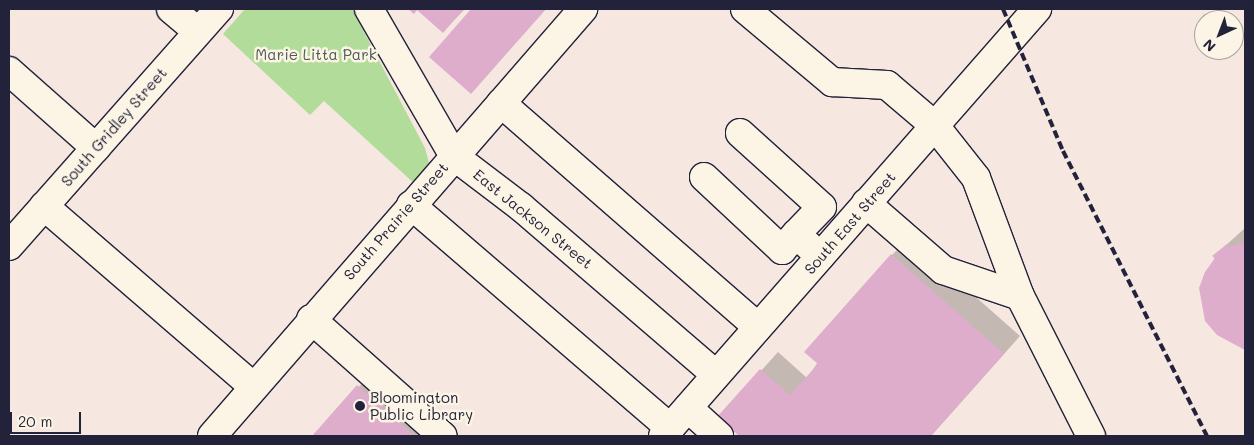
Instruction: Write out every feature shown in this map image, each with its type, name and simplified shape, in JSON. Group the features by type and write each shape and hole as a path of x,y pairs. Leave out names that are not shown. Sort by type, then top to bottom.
{"street":[{"path":"171,9 198,32"},
{"name":"South Gridley Street","path":"9,246 219,9"},
{"name":"East Jackson Street","path":"369,9 454,156 521,207 716,376"},
{"name":"South Prairie Street","path":"212,436 311,319 583,9"},
{"path":"745,9 832,82 887,85 935,126 976,178 1020,296 1091,436"},
{"name":"South East Street","path":"673,424 1037,9"},
{"path":"9,71 96,148"},
{"path":"500,103 758,327"},
{"path":"704,177 782,250 822,207 740,133"},
{"path":"866,204 943,270 1020,296"},
{"path":"411,205 673,424 719,436"},
{"path":"44,206 254,387"},
{"path":"796,234 820,256"},
{"path":"311,319 443,436"}],"green space":[{"name":"Marie Litta Park","path":"245,9 352,9 425,148 429,163 416,185 324,101 310,115 223,34"}],"building":[{"path":"408,9 464,9 443,33 417,10 414,14"},
{"path":"471,9 546,9 471,94 429,57"},
{"path":"1245,242 1245,350 1217,335 1205,321 1199,288 1205,272 1215,258 1212,256 1227,244 1229,247"},
{"path":"891,254 1004,354 931,436 739,436 717,417 760,369 790,395 818,364 804,352"},
{"name":"Bloomington Public Library","path":"357,385 415,436 312,436"}],"railway":[{"path":"1003,9 1063,151 1207,436"}],"place":[{"name":"Bloomington Public Library","path":"360,406"}]}
